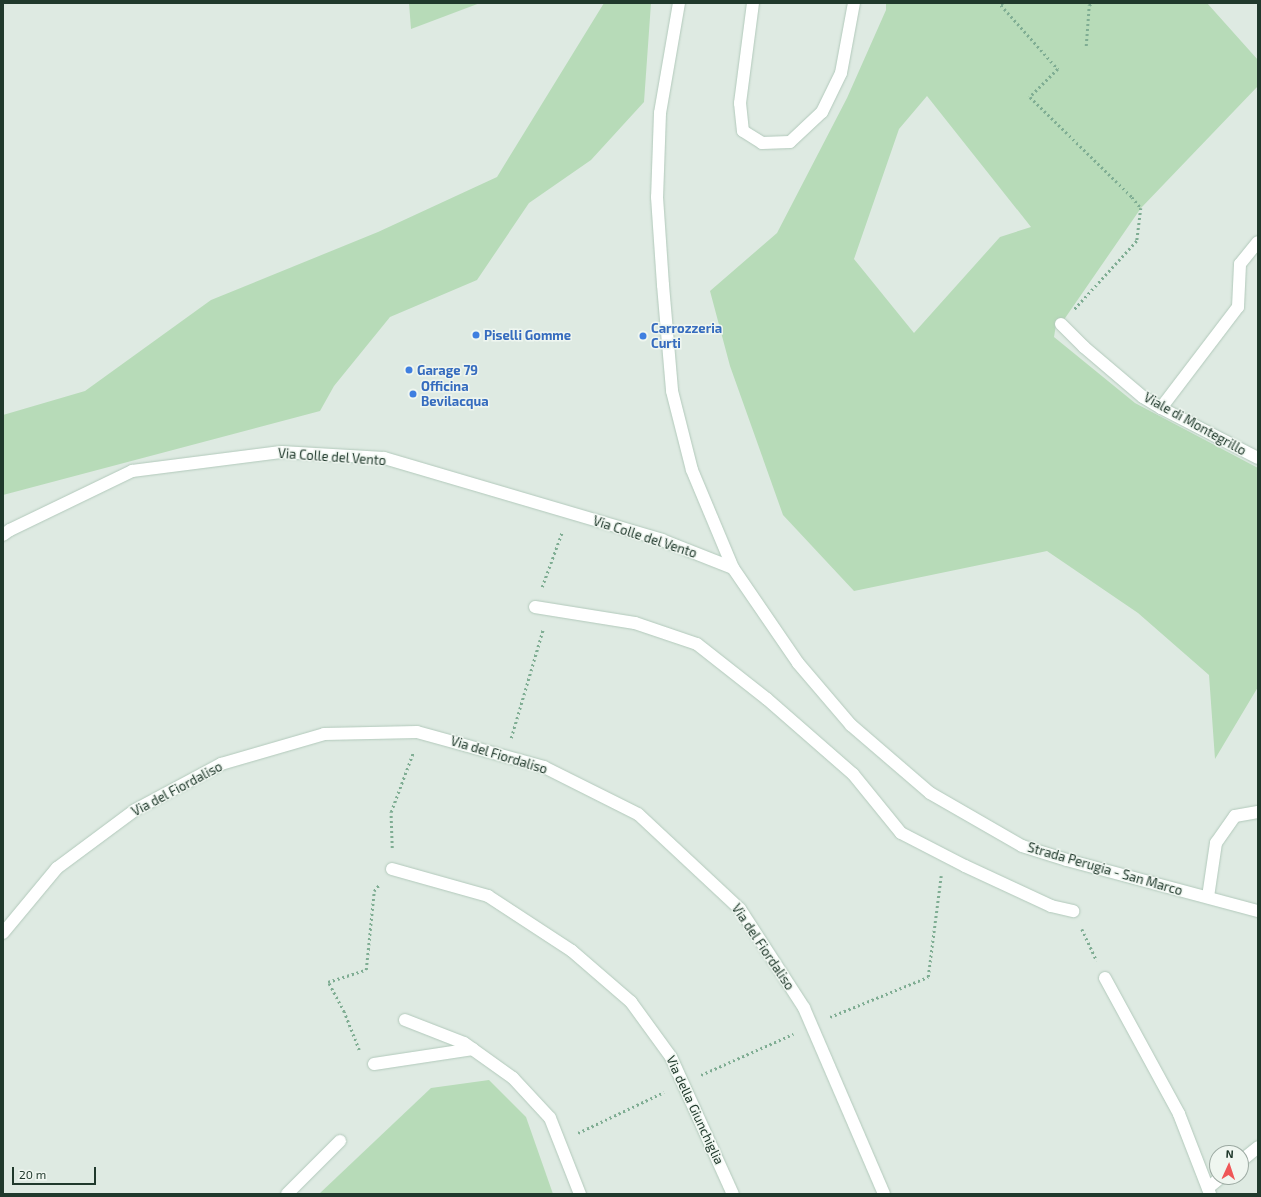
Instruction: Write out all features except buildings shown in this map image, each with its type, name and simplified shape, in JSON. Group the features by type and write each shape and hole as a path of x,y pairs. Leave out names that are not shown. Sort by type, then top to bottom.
{"street":[{"name":"Strada Perugia - San Marco","path":"679,3 660,113 657,197 672,391 692,470 733,568 798,663 851,725 930,793 1022,846 1067,860 1258,911"},
{"path":"753,3 740,103 743,131 762,143 790,142 822,112 841,73 854,3"},
{"path":"1161,408 1238,307 1240,264 1258,242"},
{"name":"Viale di Montegrillo","path":"1061,324 1143,397 1161,408 1258,458"},
{"name":"Via Colle del Vento","path":"3,535 10,530 132,471 281,452 384,458 662,540 733,568"},
{"path":"535,606 635,623 697,644 767,700 853,774 900,833 1051,906 1073,911"},
{"name":"Via del Fiordaliso","path":"3,932 57,868 135,810 221,764 324,734 421,732 544,767 638,814 740,909 804,1008 884,1194"},
{"path":"1208,897 1216,843 1235,816 1258,812"},
{"name":"Via della Giunchiglia","path":"392,869 488,896 572,951 631,1002 671,1057 733,1194"},
{"path":"1105,978 1179,1114 1209,1191"},
{"path":"406,1020 464,1043 513,1078 550,1118 580,1194"},
{"path":"374,1064 473,1049"},
{"path":"287,1194 340,1142"},
{"path":"1249,1154 1258,1147"}],"path":[{"path":"1004,3 1001,5 1058,69 1030,98 1132,197 1141,208 1137,241 1061,324"},
{"path":"1086,46 1089,5 1092,3"},
{"path":"505,756 544,627 535,606 569,512"},
{"path":"362,1055 344,1012 328,982 366,970 374,890 392,869 391,812 421,732"},
{"path":"559,1142 683,1083 812,1025 928,976 944,855"}],"green space":[{"path":"409,3 480,3 411,29"},
{"path":"604,3 651,3 644,102 591,160 529,203 477,280 390,317 334,386 320,411 3,495 3,415 85,391 211,300 378,232 497,177"},
{"path":"886,3 1207,3 1258,60 1258,86 1141,208 1061,324 1057,319 1054,337 1135,403 1258,468 1258,687 1215,759 1209,675 1138,613 1047,551 854,591 783,515 730,366 710,291 777,233 847,98 886,10","holes":["927,96 1031,227 1000,237 914,333 854,259 899,129"]},
{"path":"489,1080 526,1117 553,1194 319,1194 431,1088"}],"place":[{"name":"Piselli Gomme","path":"476,335"},
{"name":"Carrozzeria Curti","path":"643,336"},
{"name":"Garage 79","path":"409,370"},
{"name":"Officina Bevilacqua","path":"413,394"}]}
